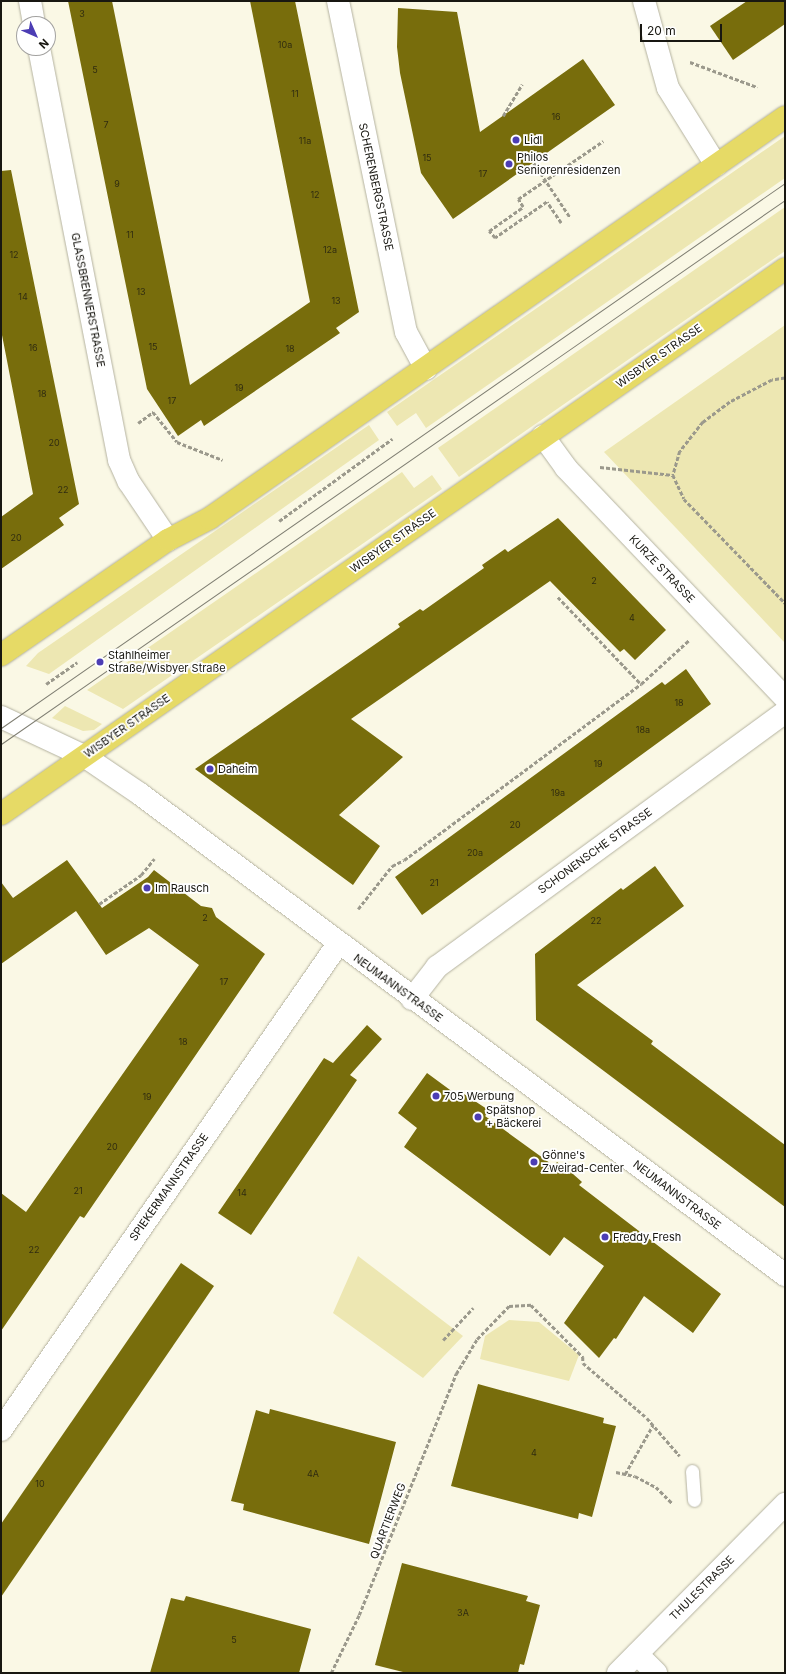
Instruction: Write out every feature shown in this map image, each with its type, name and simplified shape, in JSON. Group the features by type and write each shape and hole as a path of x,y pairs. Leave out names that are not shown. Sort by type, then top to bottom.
{"main road":[{"path":"1,655 168,540 210,518 426,369 785,117"},
{"name":"WISBYER STRASSE","path":"1,814 543,436 785,270"}],"street":[{"path":"30,1 33,16"},
{"name":"SCHERENBERGSTRASSE","path":"338,1 406,332 426,369"},
{"path":"644,1 668,88 716,165"},
{"name":"GLASSBRENNERSTRASSE","path":"41,56 118,460 129,482 168,540"},
{"name":"KURZE STRASSE","path":"543,436 566,468 785,698"},
{"name":"SCHONENSCHE STRASSE","path":"412,998 437,967 785,712"},
{"name":"NEUMANNSTRASSE","path":"1,717 84,756 140,794 338,944 785,1275"},
{"name":"SPIEKERMANNSTRASSE","path":"1,1430 338,944"},
{"name":"THULESTRASSE","path":"618,1673 785,1504"},
{"path":"637,1654 656,1673"}],"lane":[{"path":"692,1471 694,1500"}],"path":[{"path":"690,62 757,87"},
{"path":"503,116 522,84"},
{"path":"561,223 547,202 495,238 490,230 523,207 518,199 603,141"},
{"path":"534,162 570,217"},
{"path":"785,378 772,380 730,402 703,422 680,450 673,475 684,499 785,603"},
{"path":"138,423 153,412 177,442 222,460"},
{"path":"279,521 392,439"},
{"path":"600,467 673,475"},
{"path":"558,597 641,684"},
{"path":"358,909 392,866 404,860 641,684 689,640"},
{"path":"46,684 77,662"},
{"path":"99,904 141,875 154,859"},
{"name":"QUARTIERWEG","path":"331,1673 359,1615 456,1374 477,1338 509,1306 531,1305 583,1356 583,1363 654,1426 692,1471"},
{"path":"443,1340 473,1308"},
{"path":"625,1474 654,1426"},
{"path":"616,1472 625,1474 656,1487 677,1508"}],"shaded area":[{"path":"785,136 785,178 426,428 416,413 397,426 387,412"},
{"path":"785,207 785,251 459,477 438,448"},
{"path":"785,325 785,643 604,452"},
{"path":"369,425 379,440 49,674 26,666 38,653"},
{"path":"402,472 414,488 432,475 442,489 123,709 87,690"},
{"path":"65,706 102,724 94,730 83,731 52,718"},
{"path":"358,1256 463,1336 423,1378 333,1313"},
{"path":"509,1320 539,1322 579,1355 569,1381 480,1359 485,1336"}],"building":[{"path":"68,1 112,1 190,385 310,302 250,1 295,1 359,312 336,328 340,333 204,426 201,420 178,436 147,389"},
{"path":"747,1 785,1 785,24 733,60 710,26"},
{"path":"398,8 457,12 480,132 583,59 615,105 453,219 421,173 400,73 397,47"},
{"path":"11,170 79,504 59,518 64,525 1,569 1,517 33,494 1,330 1,171"},
{"path":"558,518 666,630 635,660 624,649 620,652 550,581 351,719 403,757 339,815 380,846 353,885 195,769 400,627 398,624 420,609 423,611 484,568 482,565 505,549 508,552"},
{"path":"686,669 711,704 422,915 395,877 662,682 665,685"},
{"path":"67,860 102,908 148,877 154,870 201,906 212,908 216,917 265,954 84,1218 80,1216 1,1331 1,1193 26,1212 199,965 149,928 106,955 76,911 1,964 1,882 13,898"},
{"path":"655,866 684,906 577,985 653,1041 651,1044 785,1145 785,1207 536,1020 535,954 621,888 623,890"},
{"path":"367,1025 382,1039 350,1075 357,1080 251,1235 218,1213 324,1058 333,1063"},
{"path":"427,1073 461,1098 464,1094 490,1111 485,1116 554,1166 557,1162 573,1174 582,1182 579,1185 721,1294 693,1333 644,1296 616,1339 614,1338 599,1358 564,1323 604,1266 564,1237 550,1256 404,1147 417,1128 398,1113"},
{"path":"181,1263 214,1286 1,1597 1,1524"},
{"path":"478,1384 604,1418 603,1423 616,1426 592,1517 579,1513 578,1519 451,1486"},
{"path":"270,1409 396,1442 369,1544 243,1510 244,1504 231,1501 256,1410 269,1414"},
{"path":"402,1563 528,1596 526,1601 540,1605 524,1665 520,1664 518,1673 407,1673 375,1665"},
{"path":"186,1596 311,1629 299,1673 150,1673 171,1598 184,1601"}],"tram line":[{"path":"1,728 785,183"},
{"path":"1,744 785,200"}],"place":[{"name":"Lidl","path":"516,140"},
{"name":"Philos Seniorenresidenzen","path":"509,164"},
{"name":"Stahlheimer Straße/Wisbyer Straße","path":"100,662"},
{"name":"Daheim","path":"210,769"},
{"name":"Im Rausch","path":"147,888"},
{"name":"705 Werbung","path":"436,1096"},
{"name":"Spätshop + Bäckerei","path":"478,1117"},
{"name":"Gönne's Zweirad-Center","path":"534,1162"},
{"name":"Freddy Fresh","path":"605,1237"}]}
